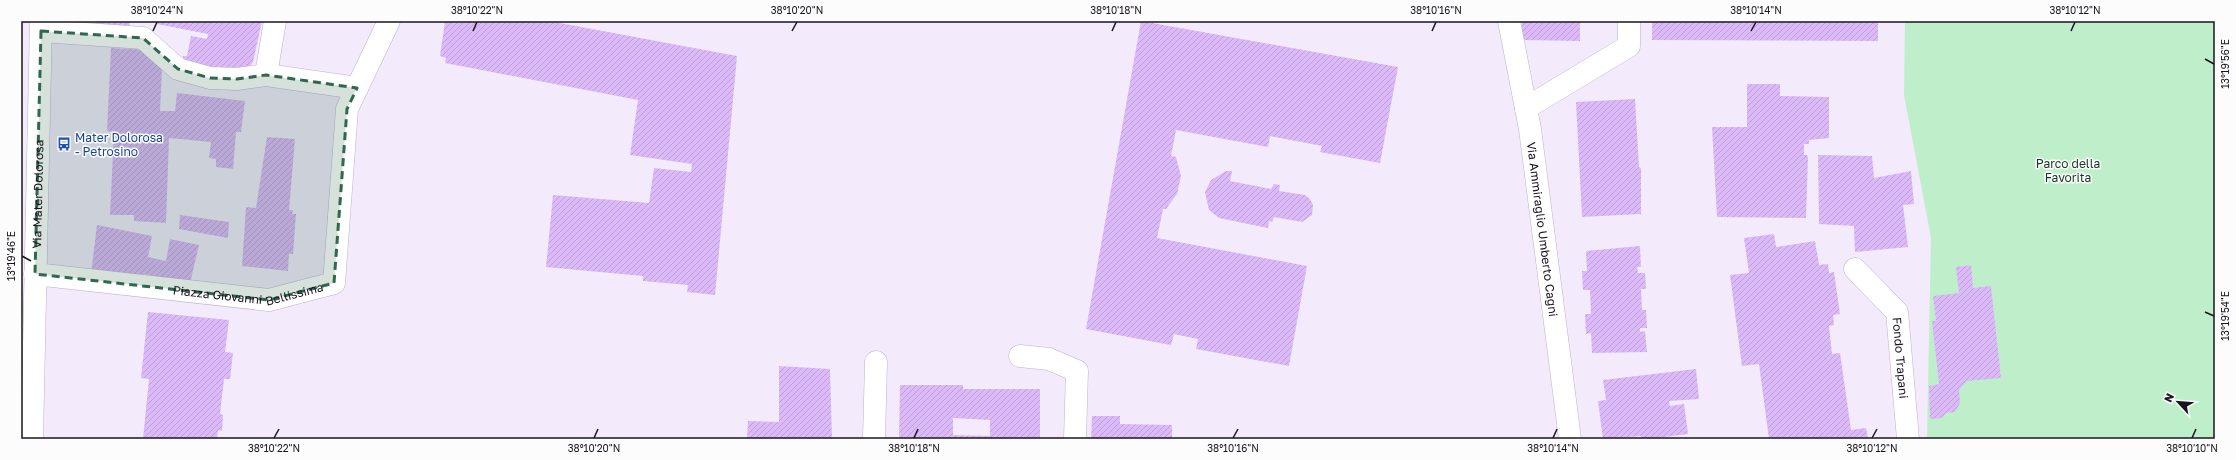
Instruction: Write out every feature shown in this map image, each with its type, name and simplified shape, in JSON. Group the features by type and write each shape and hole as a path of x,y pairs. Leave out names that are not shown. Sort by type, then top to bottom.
{"street":[{"path":"266,75 275,21"},
{"name":"Piazza Giovanni Bellissima","path":"35,274 269,300 334,283 347,109 389,21"},
{"name":"Via Ammiraglio Umberto Cagni","path":"1509,21 1526,108 1570,439"},
{"path":"1526,108 1629,46 1629,21"},
{"path":"41,26 144,29 178,69 210,78 237,79 266,75 356,88"},
{"name":"Via Mater Dolorosa","path":"32,439 41,26"},
{"name":"Fondo Trapani","path":"1855,269 1897,312 1908,439"},
{"path":"1020,356 1049,359 1077,371 1075,439"},
{"path":"874,439 876,362"}],"highlighted area":[{"path":"41,31 143,38 178,69 210,78 237,79 266,75 357,88 347,109 334,283 269,300 35,274"}],"green space":[{"name":"Parco della Favorita","path":"1905,21 2215,21 2215,439 1927,439 1931,238 1904,95"}],"building":[{"path":"97,21 130,21 129,29 96,24"},
{"path":"157,21 262,21 253,62 244,75 185,69 183,56 187,56 191,36 207,39 208,34 157,24"},
{"path":"445,21 549,21 737,56 715,295 687,292 688,285 643,281 643,276 546,267 553,195 649,203 654,168 691,172 692,164 630,155 638,100 445,63 446,58 440,56"},
{"path":"1141,21 1398,67 1380,163 1320,152 1322,146 1270,136 1268,147 1176,130 1171,156 1176,157 1181,176 1177,194 1166,209 1163,209 1157,238 1307,266 1289,366 1196,349 1198,339 1174,334 1171,345 1086,329"},
{"path":"1522,21 1580,21 1580,41 1522,40"},
{"path":"1652,21 1878,21 1878,41 1652,40"},
{"path":"111,48 147,50 162,68 160,111 175,111 177,93 245,101 241,132 236,132 233,169 216,167 216,159 209,158 211,142 169,138 166,223 134,221 134,215 110,215 114,132 107,131"},
{"path":"1747,84 1780,84 1780,96 1829,97 1829,138 1809,140 1809,144 1804,144 1804,155 1807,155 1808,157 1806,218 1717,217 1712,127 1747,127"},
{"path":"1635,99 1639,167 1641,168 1641,214 1582,217 1576,102"},
{"path":"267,137 295,139 289,210 293,210 292,214 296,214 293,254 289,254 288,271 242,266 246,207 256,208"},
{"path":"1818,155 1872,156 1874,178 1911,171 1914,204 1903,205 1908,247 1855,252 1854,226 1819,224"},
{"path":"1226,171 1232,171 1230,181 1271,189 1274,184 1280,185 1279,191 1305,195 1310,199 1313,205 1312,215 1302,222 1274,217 1272,222 1269,221 1268,228 1219,218 1209,210 1205,192 1211,180"},
{"path":"180,215 229,222 228,238 179,229"},
{"path":"97,225 152,236 148,257 166,261 170,239 199,245 190,283 144,274 143,281 91,274"},
{"path":"1774,234 1776,247 1815,241 1819,265 1828,264 1829,273 1834,272 1840,314 1833,315 1834,325 1829,326 1832,354 1840,353 1851,430 1866,428 1868,439 1769,439 1759,364 1742,366 1730,275 1749,273 1744,238"},
{"path":"1640,246 1641,267 1637,267 1638,273 1645,273 1646,289 1641,289 1642,310 1646,310 1647,328 1640,328 1640,332 1645,331 1647,352 1592,353 1591,333 1586,334 1585,314 1591,314 1590,290 1583,290 1582,271 1587,271 1586,251"},
{"path":"1971,265 1973,288 1991,286 2001,378 1967,381 1959,390 1960,403 1955,412 1946,413 1942,418 1930,419 1929,386 1939,384 1932,321 1936,321 1933,296 1959,293 1956,267"},
{"path":"148,312 229,320 225,352 233,353 230,379 224,379 220,414 223,415 222,431 218,430 217,439 143,439 149,379 141,378"},
{"path":"779,366 830,369 832,439 747,439 748,421 779,422"},
{"path":"1696,369 1699,399 1669,401 1670,406 1684,404 1688,434 1648,439 1641,439 1641,436 1603,439 1598,401 1606,400 1603,380"},
{"path":"900,385 963,385 963,389 1040,389 1040,439 899,439","holes":["953,418 990,420 990,436 953,435"]},
{"path":"1092,416 1120,416 1120,424 1172,425 1172,439 1091,439"}],"place":[{"name":"Mater Dolorosa - Petrosino","path":"64,144"}]}
